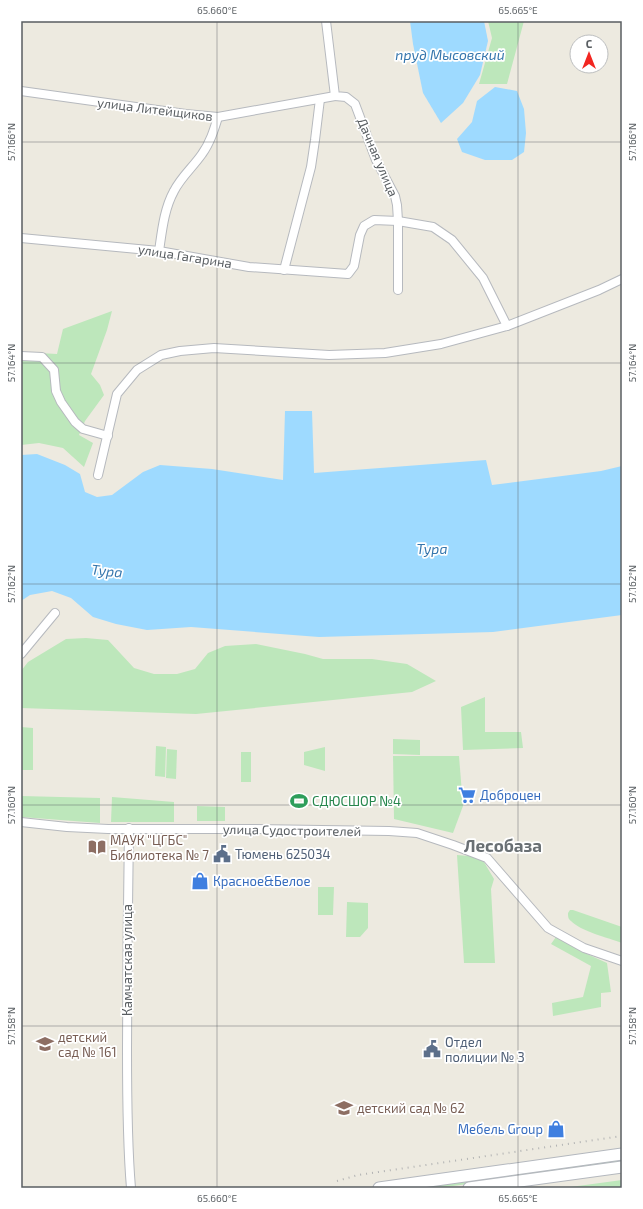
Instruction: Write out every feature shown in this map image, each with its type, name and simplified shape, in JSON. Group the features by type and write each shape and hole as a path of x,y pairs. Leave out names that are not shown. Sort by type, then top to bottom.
{"main road":[{"path":"379,1188 622,1154"},
{"path":"469,1188 622,1167"}],"street":[{"path":"326,21 335,96"},
{"name":"улица Литейщиков","path":"21,91 186,114 218,117 335,96"},
{"name":"Дачная улица","path":"335,96 346,97 355,104 376,160 395,196 398,221 398,290"},
{"path":"284,270 311,166 316,140 320,99"},
{"path":"159,251 164,220 174,190 187,171 202,154 211,137 218,117"},
{"name":"улица Гагарина","path":"21,238 159,251 249,267 348,274 354,266 360,235 364,226 374,220 398,221"},
{"path":"398,221 433,227 452,240 483,278 506,326"},
{"path":"98,475 117,394 137,370 161,355 180,351 214,348 329,355 386,352 441,344 506,326 599,290 622,279"},
{"path":"21,356 42,357 54,370 58,396 75,422 84,429 108,436"},
{"path":"21,654 55,613"},
{"name":"улица Судостроителей","path":"21,822 67,827 108,829 248,829 410,832 439,840 487,858 548,928 584,948 622,961"},
{"name":"Камчатская улица","path":"129,828 127,1084 128,1160 131,1188"}],"green space":[{"path":"488,21 524,21 507,84 479,84 492,38"},
{"path":"112,311 107,330 91,374 100,385 104,395 85,421 79,435 93,443 84,467 63,448 39,443 21,445 21,352 57,354 63,329"},
{"path":"86,638 108,640 134,668 154,674 177,674 195,669 208,653 225,646 256,644 323,659 372,659 407,664 436,681 412,692 196,714 21,708 21,671 28,662 66,639"},
{"path":"485,697 485,732 521,732 523,748 463,750 461,707"},
{"path":"21,727 33,728 33,770 21,770"},
{"path":"393,739 420,740 420,755 393,754"},
{"path":"156,746 166,747 165,777 155,776"},
{"path":"325,747 325,771 304,765 304,752"},
{"path":"167,749 177,750 176,779 166,778"},
{"path":"241,752 251,752 251,782 241,782"},
{"path":"393,756 459,756 463,806 453,833 394,819"},
{"path":"21,796 100,798 100,823 21,817"},
{"path":"112,797 174,802 174,822 111,822"},
{"path":"197,806 225,807 225,821 197,821"},
{"path":"457,855 481,857 494,879 491,889 495,963 464,963"},
{"path":"318,887 334,887 333,915 318,915"},
{"path":"347,902 368,903 368,928 360,937 346,937"},
{"path":"570,910 622,927 622,943 575,925 569,918 568,913"},
{"path":"556,937 607,963 611,992 601,993 601,1007 553,1016 552,1003 583,997 591,966 551,944"},
{"path":"622,1159 622,1163 438,1188 410,1188"},
{"path":"622,1180 622,1188 563,1188"}],"water":[{"name":"пруд Мысовский","path":"410,21 484,21 488,41 480,75 463,103 441,123 423,93"},
{"path":"495,87 517,91 524,109 526,133 524,152 512,160 485,160 462,152 457,139 472,122 477,101"},
{"name":"Тура","path":"285,411 312,411 314,473 486,460 492,485 601,471 622,466 622,615 493,632 319,637 191,627 147,630 116,624 93,617 71,598 52,591 30,595 21,601 21,455 37,454 65,465 80,474 85,492 97,497 112,495 143,472 160,465 212,469 283,480"}],"railway":[{"path":"337,1181 358,1175 622,1136"}],"place":[{"name":"Доброцен","path":"467,795"},
{"name":"СДЮСШОР №4","path":"299,801"},
{"name":"МАУК \"ЦГБС\" Библиотека № 7","path":"97,847"},
{"name":"Тюмень 625034","path":"222,854"},
{"name":"Красное&Белое","path":"200,881"},
{"name":"детский сад № 161","path":"45,1044"},
{"name":"Отдел полиции № 3","path":"432,1049"},
{"name":"детский сад № 62","path":"344,1108"},
{"name":"Мебель Group","path":"556,1129"}],"district":[{"name":"Лесобаза","path":"503,846"}]}
